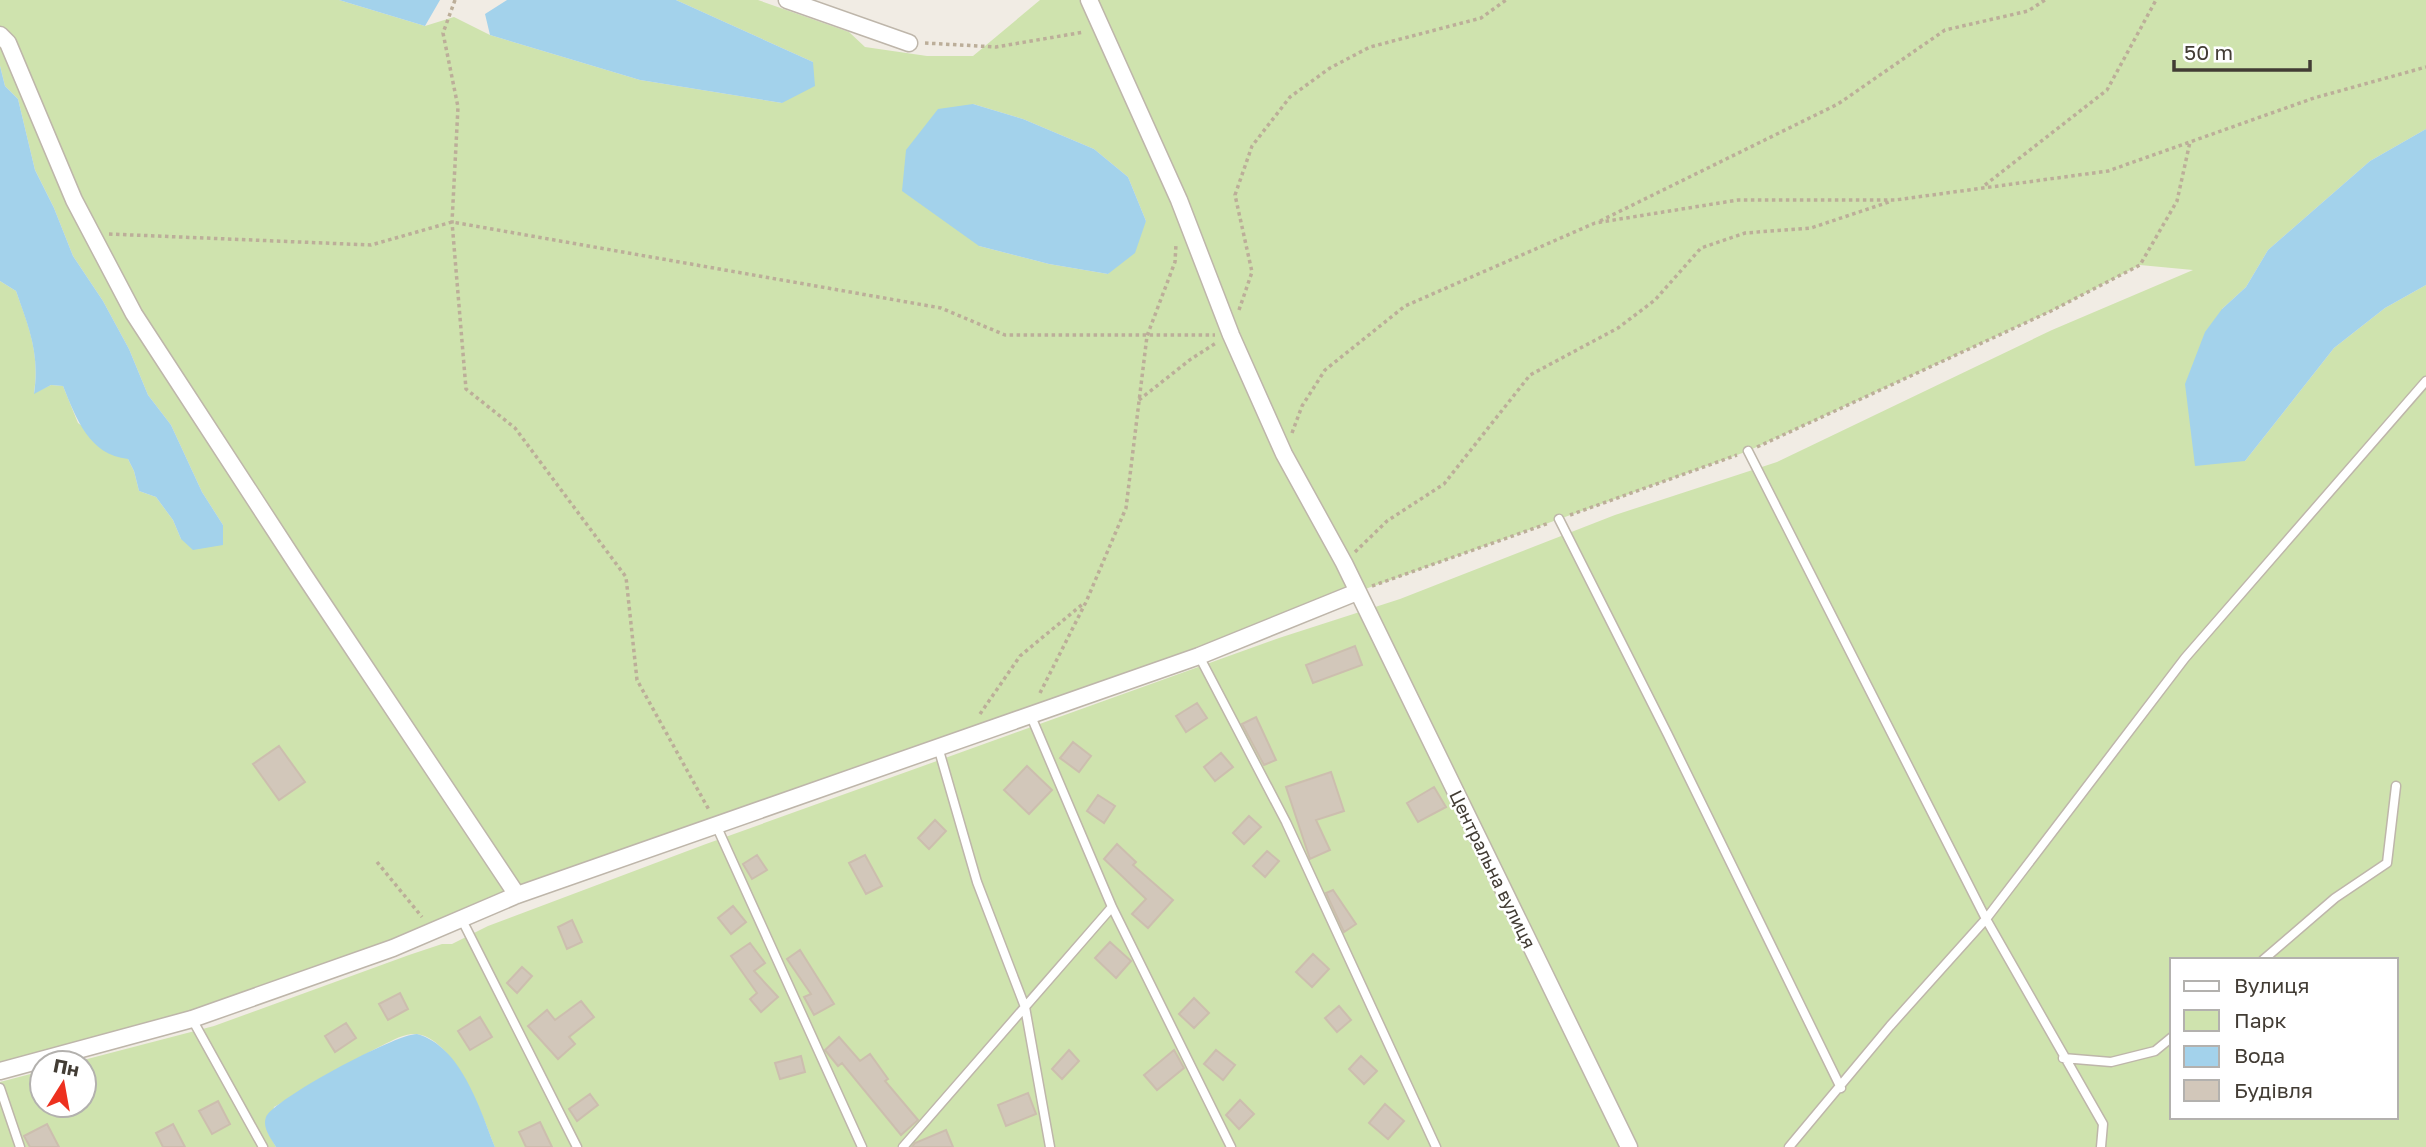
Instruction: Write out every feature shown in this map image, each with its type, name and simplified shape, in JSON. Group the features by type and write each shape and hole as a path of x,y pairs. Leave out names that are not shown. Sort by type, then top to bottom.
{"street":[{"path":"787,0 909,43"},
{"name":"Центральна вулиця","path":"1089,0 1179,200 1230,335 1284,454 1344,563 1629,1147"},
{"path":"0,35 8,43 74,200 134,314 517,895"},
{"path":"0,1071 192,1019 433,932 517,895 1199,656 1357,592"}],"lane":[{"path":"1789,1147 1890,1026 1986,919 2185,658 2426,381"},
{"path":"1748,450 1986,919 2103,1124 2101,1147"},
{"path":"1559,519 1841,1087"},
{"path":"1199,656 1286,822 1436,1147"},
{"path":"1030,714 1112,907 1231,1147"},
{"path":"938,747 977,882 1025,1007 1051,1147"},
{"path":"2265,958 2335,898 2387,863 2396,786"},
{"path":"716,825 862,1147"},
{"path":"903,1147 1112,907"},
{"path":"462,920 577,1147"},
{"path":"192,1019 263,1147"},
{"path":"2063,1058 2110,1062 2155,1051 2170,1039"},
{"path":"0,1088 20,1147"}],"path":[{"path":"455,0 443,33 458,107 452,222 466,389 514,428 626,577 637,680 716,825"},
{"path":"1139,400 1191,359 1230,335 1252,272 1235,195 1252,146 1290,97 1330,68 1370,47 1481,18 1506,0"},
{"path":"1284,454 1302,405 1325,370 1405,306 1595,223 1838,104 1945,30 2028,11 2045,0"},
{"path":"1983,186 2107,90 2156,0"},
{"path":"909,43 996,47 1103,28"},
{"path":"1595,223 1738,200 1895,200 2108,171 2314,98 2426,66"},
{"path":"2140,265 2177,201 2190,142"},
{"path":"1344,563 1387,521 1444,484 1530,375 1618,328 1655,300 1701,248 1745,233 1811,228 1895,200"},
{"path":"93,233 370,245 452,222 941,308 1005,335 1230,335"},
{"path":"1030,714 1086,602 1126,508 1147,335 1175,262 1177,237"},
{"path":"964,738 1020,656 1086,602"},
{"path":"377,862 433,932"}],"green space":[{"path":"0,0 339,0 425,26 454,17 490,35 640,80 782,103 813,62 676,0 758,0 849,32 865,47 927,56 973,56 1040,0 2426,0 2426,129 2370,161 2268,250 2246,287 2222,309 2245,461 2334,348 2385,308 2426,285 2426,1147 495,1147 474,1098 453,1061 440,1046 427,1037 412,1034 364,1055 274,1107 268,1133 276,1147 0,1147 0,1082 28,1075 28,1119 98,1119 98,1056 214,1026 409,955 442,944 452,944 488,926 706,844 1279,638 1400,599 1615,515 1777,462 2052,330 2193,270 2140,265 2051,311 1748,451 1357,592 393,948 70,1049 28,1049 28,1062 0,1071 0,281 16,291 29,329 36,366 34,393 51,385 63,386 78,423 128,459 139,491 156,497 173,520 181,539 222,545 223,525 202,492 171,425 148,395 129,349 103,301 73,256 35,170 18,99 5,86 0,66","holes":["973,104 1023,119 1094,149 1128,177 1146,221 1108,274 1049,264 979,246"]}],"water":[{"path":"339,0 440,0 425,26"},
{"path":"507,0 676,0 813,62 815,86 782,103 640,80 490,35 485,14"},
{"path":"0,66 5,86 18,99 35,170 73,256 103,301 129,349 148,395 171,425 202,492 223,525 223,545 193,550 181,539 173,520 156,497 139,491 128,459 103,450 86,433 63,386 51,385 34,394 36,366 29,329 16,291 0,281"},
{"path":"973,104 1023,119 1094,149 1128,177 1146,221 1135,253 1108,274 1049,264 979,246 902,191 906,150 938,109"},
{"path":"2426,129 2426,285 2385,308 2334,348 2245,461 2195,466 2185,384 2205,332 2222,309 2246,287 2268,250 2370,161"},
{"path":"417,1034 446,1051 457,1065 475,1098 495,1147 276,1147 265,1125 266,1117 274,1108 336,1069 385,1044"}],"building":[{"path":"1355,646 1362,665 1313,683 1306,665"},
{"path":"1197,703 1207,718 1186,732 1176,716"},
{"path":"1256,717 1276,760 1264,765 1242,724"},
{"path":"1073,742 1091,756 1079,772 1060,758"},
{"path":"279,746 305,782 279,800 253,764"},
{"path":"1221,753 1233,767 1215,781 1204,767"},
{"path":"1027,766 1052,790 1029,814 1004,790"},
{"path":"1331,772 1344,811 1316,820 1330,850 1310,859 1286,787"},
{"path":"1434,787 1446,807 1418,822 1407,803"},
{"path":"1098,795 1115,806 1104,823 1087,811"},
{"path":"1249,816 1261,827 1244,844 1233,833"},
{"path":"935,820 946,831 929,849 918,838"},
{"path":"1117,844 1136,862 1133,865 1173,900 1148,928 1132,914 1146,899 1104,859"},
{"path":"1267,851 1279,861 1265,877 1253,866"},
{"path":"757,855 767,870 752,879 743,864"},
{"path":"865,855 882,886 866,894 849,863"},
{"path":"1333,890 1356,924 1344,932 1326,893"},
{"path":"733,906 746,922 731,934 718,918"},
{"path":"572,920 582,942 567,949 558,927"},
{"path":"1110,942 1131,961 1116,978 1095,958"},
{"path":"750,943 765,963 754,971 778,997 761,1012 750,999 757,993 731,956"},
{"path":"800,950 834,1004 814,1015 804,997 811,994 787,959"},
{"path":"1313,954 1329,969 1312,987 1296,972"},
{"path":"522,967 532,976 517,993 507,983"},
{"path":"400,993 408,1009 388,1020 379,1004"},
{"path":"1194,998 1209,1013 1194,1028 1179,1014"},
{"path":"581,1001 594,1017 569,1037 575,1044 558,1059 528,1026 547,1010 555,1020"},
{"path":"1339,1006 1351,1020 1337,1032 1325,1018"},
{"path":"480,1017 492,1037 470,1050 458,1031"},
{"path":"346,1023 356,1038 335,1052 325,1036"},
{"path":"839,1037 860,1061 870,1054 888,1079 885,1081 918,1120 901,1135 842,1063 838,1066 825,1050"},
{"path":"1069,1050 1079,1061 1062,1079 1052,1069"},
{"path":"1174,1050 1184,1068 1157,1090 1144,1075"},
{"path":"1216,1050 1235,1065 1223,1080 1204,1064"},
{"path":"801,1056 805,1072 780,1079 775,1063"},
{"path":"1361,1056 1377,1071 1364,1084 1349,1069"},
{"path":"1028,1093 1036,1114 1006,1126 998,1105"},
{"path":"590,1094 598,1105 577,1121 569,1109"},
{"path":"1240,1100 1254,1114 1239,1129 1226,1115"},
{"path":"218,1101 230,1124 212,1134 199,1111"},
{"path":"1385,1104 1404,1121 1388,1139 1369,1123"},
{"path":"540,1122 552,1147 526,1147 519,1132"},
{"path":"47,1124 59,1147 30,1147 24,1136"},
{"path":"173,1124 185,1147 163,1147 156,1133"},
{"path":"946,1130 953,1147 912,1147 915,1143"}]}
